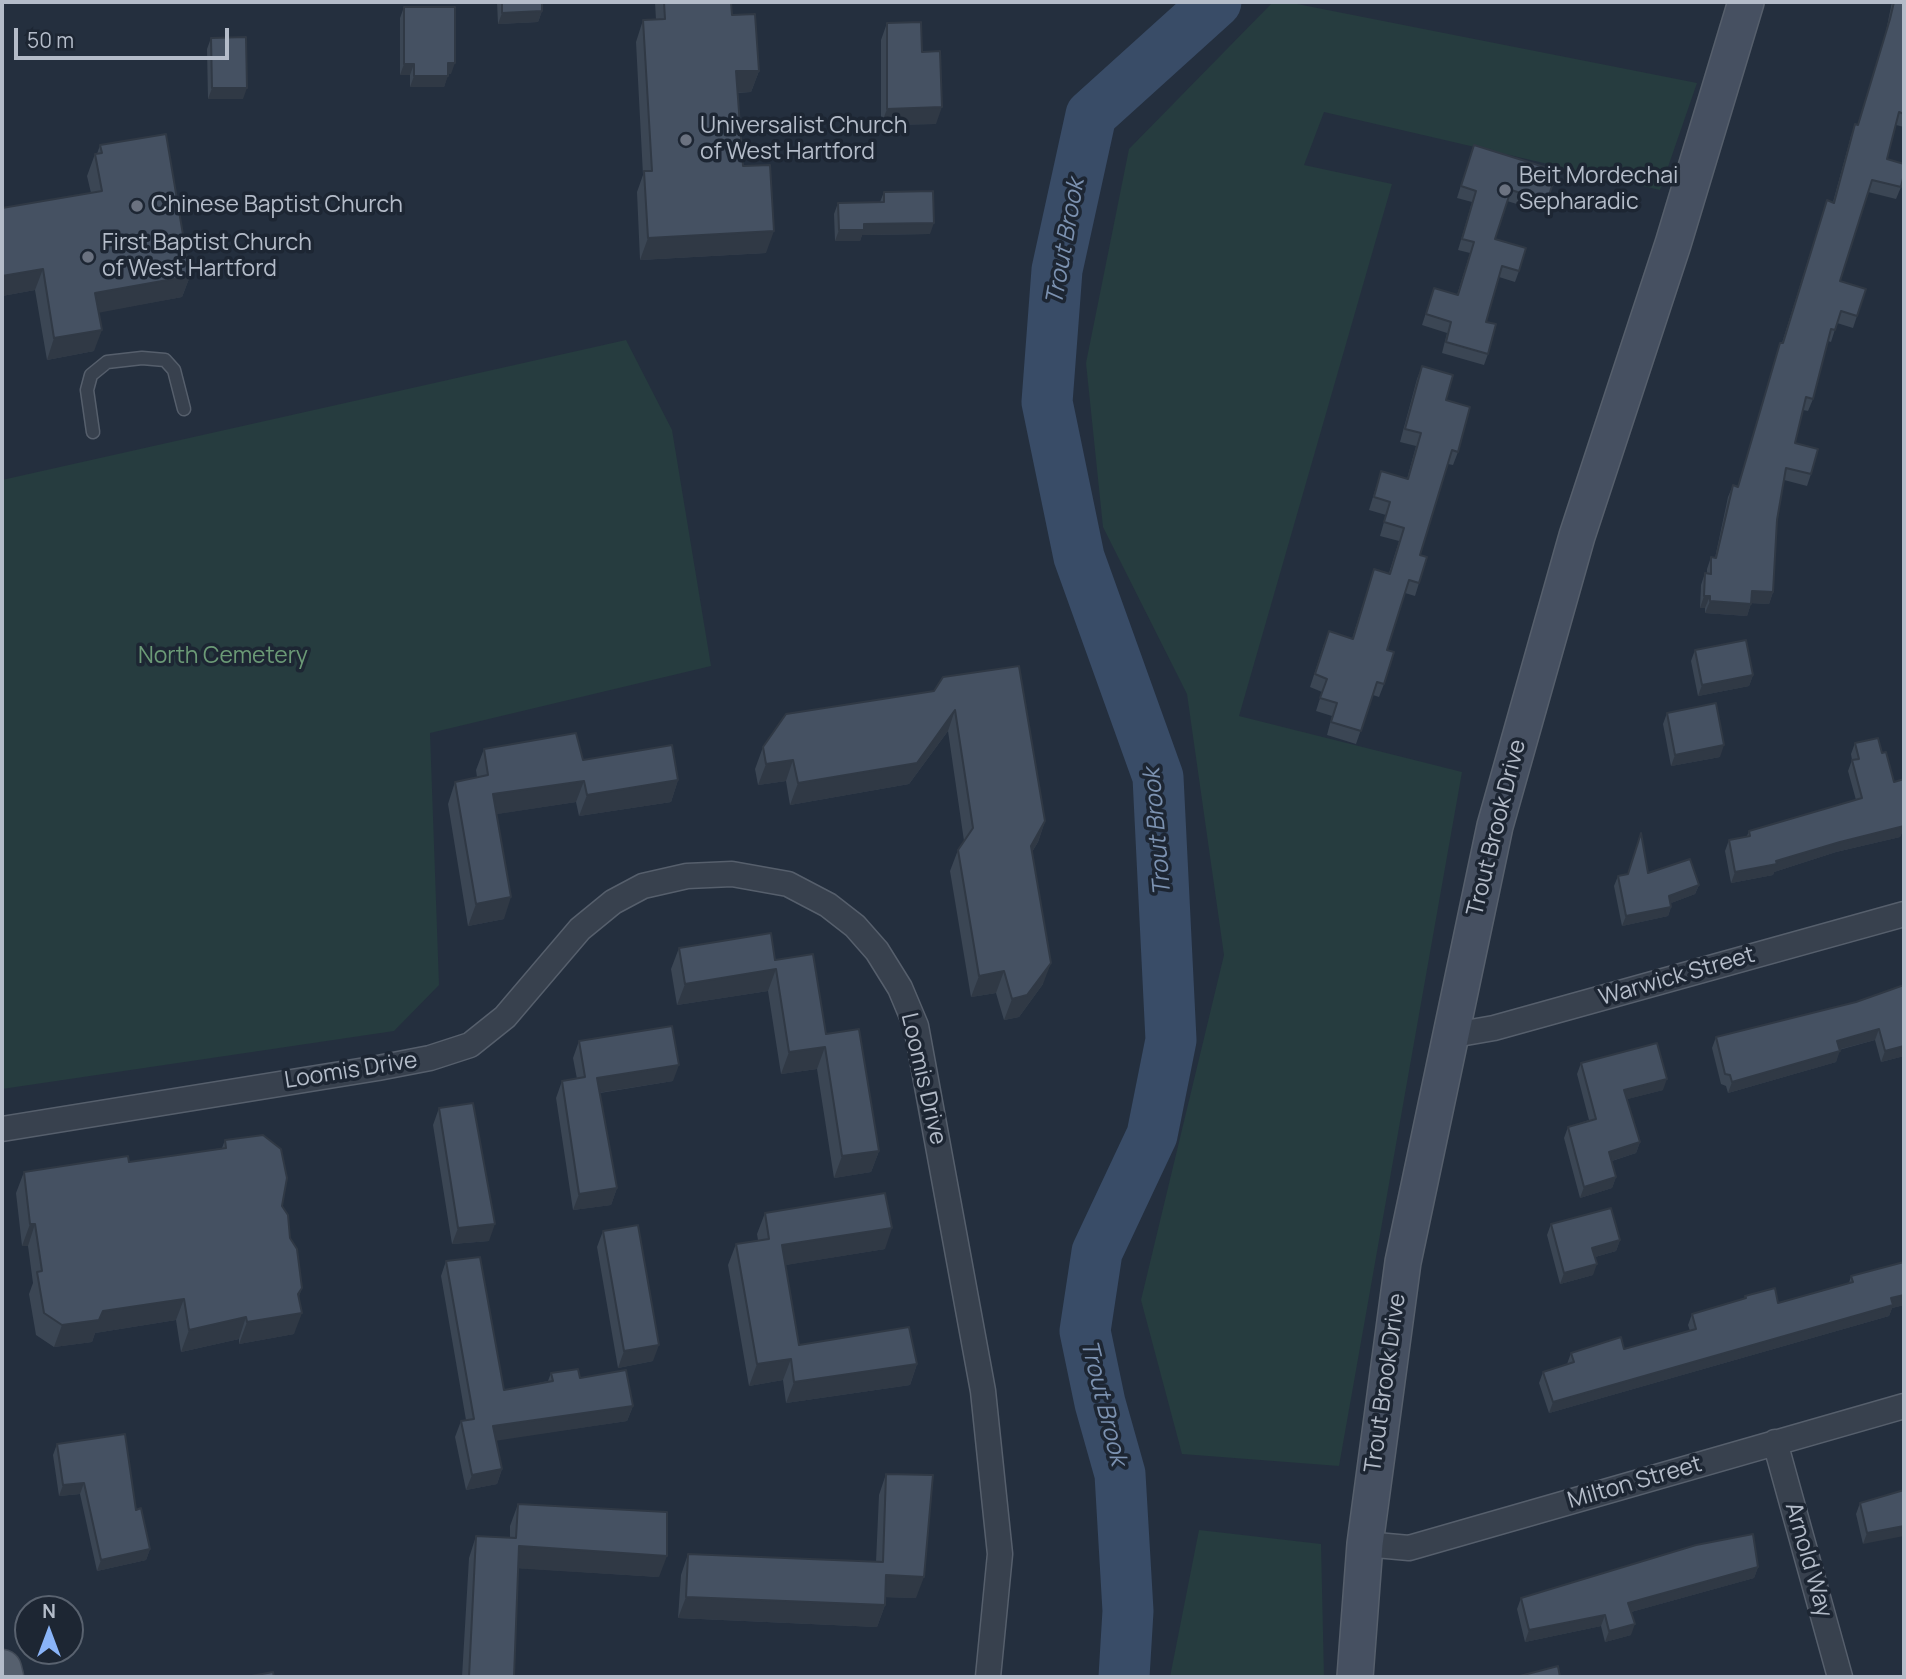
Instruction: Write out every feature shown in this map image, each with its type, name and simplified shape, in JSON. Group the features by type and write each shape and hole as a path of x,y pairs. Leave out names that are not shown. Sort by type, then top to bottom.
{"main road":[{"name":"Trout Brook Drive","path":"1355,1677 1365,1544 1403,1262 1448,1036 1495,826 1573,549 1673,244 1746,2"},
{"path":"2,1669 4,1677"}],"street":[{"name":"Loomis Drive","path":"2,1129 377,1068 430,1058 470,1045 505,1017 580,929 613,902 643,886 687,876 732,874 788,884 828,905 855,926 877,951 900,988 916,1026 984,1404 1000,1554 988,1677"},
{"name":"Warwick Street","path":"1448,1036 1494,1028 1904,914"},
{"name":"Milton Street","path":"1365,1544 1409,1548 1904,1406"},
{"name":"Arnold Way","path":"1775,1443 1840,1677"}],"lane":[{"path":"93,432 87,390 91,375 107,362 142,358 165,360 174,370 184,409"}],"green space":[{"path":"1273,2 1287,2 1697,83 1660,190 1324,112 1304,165 1392,184 1239,716 1462,772 1339,1466 1182,1454 1141,1300 1224,955 1187,694 1103,527 1086,363 1129,149"},
{"name":"North Cemetery","path":"626,340 672,430 711,666 430,733 439,985 394,1031 2,1089 2,480"},
{"path":"1199,1530 1321,1544 1324,1677 1170,1677"}],"building":[{"path":"502,2 542,2 542,11 502,13"},
{"name":"Universalist Church of West Hartford","path":"664,2 731,2 732,15 755,14 759,71 736,71 743,166 770,165 774,231 648,238 644,171 652,171 643,20 665,19"},
{"path":"1894,2 1904,2 1904,114 1899,112 1887,159 1904,164 1901,187 1872,180 1840,281 1866,289 1857,316 1841,311 1835,330 1831,329 1813,399 1806,397 1795,443 1818,449 1811,474 1786,468 1777,520 1773,592 1752,591 1751,604 1710,601 1710,596 1704,596 1705,573 1711,574 1711,557 1716,558 1733,485 1738,487 1780,343 1783,343 1827,200 1834,203 1855,124 1858,125"},
{"path":"404,7 455,7 455,63 448,63 448,76 414,76 414,64 404,64"},
{"path":"921,22 922,52 940,51 942,107 887,109 887,23"},
{"path":"246,37 247,88 212,88 211,38"},
{"name":"First Baptist Church of West Hartford","path":"166,134 190,276 95,293 102,330 54,338 43,269 2,276 2,208 102,191 95,154 102,153 100,145"},
{"path":"1474,145 1557,171 1547,201 1511,190 1495,239 1526,248 1519,271 1502,266 1486,322 1496,324 1488,354 1446,342 1451,322 1426,314 1434,288 1458,295 1474,242 1462,239 1476,191 1461,186"},
{"path":"933,191 934,223 864,224 864,230 839,230 838,203 884,202 884,192"},
{"path":"1422,366 1453,375 1446,400 1470,407 1458,452 1452,450 1420,555 1427,557 1419,583 1409,580 1387,650 1394,652 1384,684 1377,682 1361,731 1331,722 1337,703 1320,698 1327,679 1315,674 1329,631 1353,639 1374,569 1390,574 1404,528 1384,522 1390,502 1374,497 1381,471 1408,479 1421,433 1405,429"},
{"path":"1746,640 1753,675 1702,685 1695,650"},
{"path":"1019,666 1045,821 1031,846 1051,963 1027,995 1012,999 1004,971 979,976 958,850 973,828 955,710 917,763 798,783 793,760 766,764 763,747 786,714 934,691 943,677"},
{"path":"1716,703 1724,745 1675,755 1667,713"},
{"path":"576,733 583,760 672,745 678,780 587,795 584,781 493,794 511,897 476,904 455,782 488,775 484,749"},
{"path":"1878,738 1882,753 1886,752 1894,782 1904,779 1904,826 1776,861 1777,864 1735,872 1729,840 1750,836 1749,831 1862,798 1852,760 1859,759 1855,743"},
{"path":"1641,833 1648,873 1690,859 1699,885 1669,896 1671,907 1626,916 1618,876 1628,874"},
{"path":"771,933 775,960 813,954 826,1034 859,1029 879,1151 842,1156 825,1047 789,1052 776,969 685,984 679,948"},
{"path":"1904,985 1904,1046 1885,1051 1879,1029 1837,1041 1840,1051 1732,1082 1730,1075 1725,1074 1716,1037 1856,1002"},
{"path":"672,1026 679,1065 597,1078 617,1188 579,1194 562,1081 585,1077 579,1041"},
{"path":"1657,1043 1667,1079 1624,1090 1640,1142 1609,1152 1616,1177 1584,1187 1568,1127 1596,1119 1581,1063"},
{"path":"473,1103 495,1224 458,1228 439,1108"},
{"path":"263,1135 281,1149 287,1178 282,1206 288,1215 290,1238 297,1249 302,1288 298,1294 302,1313 247,1322 246,1317 189,1330 184,1299 103,1311 99,1320 62,1325 44,1313 37,1272 42,1271 35,1224 30,1224 24,1172 128,1156 129,1162 226,1148 225,1140"},
{"path":"885,1193 892,1228 782,1245 799,1345 909,1327 917,1364 794,1382 791,1359 757,1364 736,1244 769,1239 765,1213"},
{"path":"1611,1208 1620,1240 1592,1248 1597,1264 1564,1273 1551,1224"},
{"path":"638,1225 659,1345 624,1351 603,1231"},
{"path":"480,1257 504,1390 553,1381 551,1373 578,1369 580,1378 626,1370 633,1406 493,1426 502,1469 472,1475 461,1421 474,1419 446,1261"},
{"path":"1904,1262 1904,1295 1891,1298 1893,1305 1553,1402 1543,1372 1574,1362 1571,1353 1621,1337 1624,1349 1696,1329 1692,1314 1746,1298 1745,1296 1775,1288 1778,1303 1853,1282 1851,1276"},
{"path":"125,1434 136,1510 141,1508 150,1549 101,1560 84,1483 63,1485 57,1444"},
{"path":"886,1474 933,1475 924,1577 886,1575 885,1605 686,1597 688,1554 883,1562"},
{"path":"1904,1490 1904,1526 1867,1533 1860,1503"},
{"path":"518,1504 667,1512 667,1556 519,1546 514,1677 469,1677 476,1536 516,1538"},
{"path":"1753,1534 1758,1567 1628,1603 1635,1624 1609,1631 1605,1615 1529,1630 1521,1598 1696,1545"},
{"path":"1558,1666 1560,1677 1516,1677"},
{"path":"273,1672 274,1677 246,1677"}],"waterway":[{"name":"Trout Brook","path":"1124,1677 1128,1611 1120,1474 1100,1403 1085,1331 1097,1252 1152,1135 1171,1040 1158,777 1079,557 1047,402 1057,270 1091,115 1216,2"}],"place":[{"name":"Universalist Church of West Hartford","path":"686,140"},
{"name":"Beit Mordechai Sepharadic","path":"1505,190"},
{"name":"Chinese Baptist Church","path":"137,206"},
{"name":"First Baptist Church of West Hartford","path":"88,257"}]}
